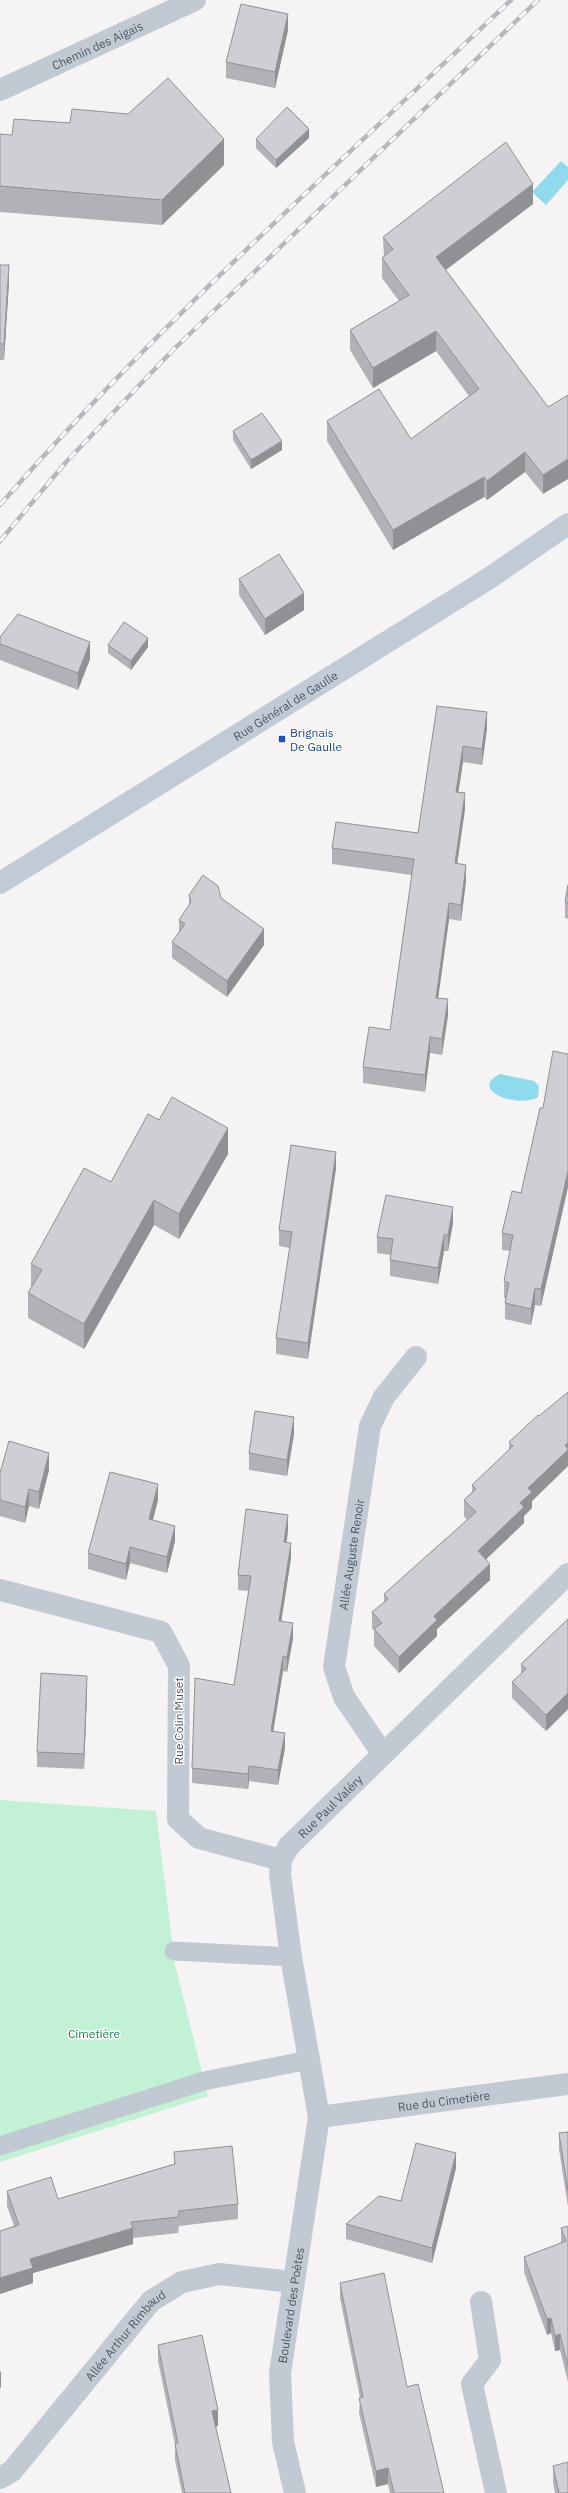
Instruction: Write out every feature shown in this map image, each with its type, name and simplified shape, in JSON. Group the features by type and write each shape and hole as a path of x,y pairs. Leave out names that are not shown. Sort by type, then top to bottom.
{"main road":[{"name":"Rue Général de Gaulle","path":"0,883 488,579 568,524"}],"street":[{"name":"Chemin des Aigais","path":"0,90 195,0"},
{"name":"Allée Auguste Renoir","path":"382,1753 344,1698 334,1667 370,1426 384,1397 416,1357"},
{"name":"Rue Paul Valéry","path":"281,1860 289,1846 382,1753 568,1574"},
{"name":"Rue Colin Muset","path":"0,1590 161,1632 179,1666 178,1818 199,1838 281,1860"},
{"path":"281,1860 280,1874 291,1957 319,2117"},
{"name":"Rue du Cimetière","path":"319,2117 568,2084"},
{"name":"Boulevard des Poètes","path":"295,2493 283,2442 280,2373 319,2117"},
{"name":"Allée Arthur Rimbaud","path":"0,2478 12,2471 151,2301 182,2282 219,2274 293,2282"},
{"path":"481,2302 490,2360 472,2384 496,2493"}],"lane":[{"path":"174,1951 291,1957"},
{"path":"0,2146 204,2081 309,2060"}],"green space":[{"name":"Cimetière","path":"0,1800 156,1811 175,1965 208,2096 0,2162"}],"water":[{"path":"561,161 568,167 568,180 546,205 532,192"},
{"path":"500,1074 534,1081 539,1086 538,1097 530,1100 519,1101 500,1096 489,1086 491,1080"}],"building":[{"path":"241,4 288,14 275,72 226,62"},
{"path":"168,78 224,139 162,200 0,186 0,134 12,135 14,119 70,123 72,109 128,114"},
{"path":"287,107 309,129 276,160 256,139"},
{"path":"506,142 533,184 436,257 548,407 568,395 568,459 543,475 525,452 487,481 484,477 393,530 327,421 379,389 411,439 479,389 436,331 373,368 350,330 409,295 382,258 393,249 383,237"},
{"path":"0,265 9,265 4,344 0,344"},
{"path":"262,413 282,441 251,460 233,431"},
{"path":"279,554 304,593 265,619 239,579"},
{"path":"18,614 90,642 78,673 0,644 0,637"},
{"path":"124,622 148,638 131,661 108,645"},
{"path":"437,706 487,712 482,749 463,746 456,792 465,793 455,863 466,865 461,905 449,903 436,998 448,999 442,1039 430,1037 425,1075 363,1067 369,1027 390,1030 414,859 332,848 336,822 418,833"},
{"path":"203,875 218,886 221,898 264,929 227,981 172,942 185,924 179,920 191,902 189,895"},
{"path":"568,885 568,903 565,902"},
{"path":"553,1051 568,1054 568,1171 541,1289 535,1288 531,1309 505,1303 509,1283 504,1281 513,1235 502,1233 512,1191 521,1193 540,1108 543,1108"},
{"path":"172,1097 228,1128 179,1214 154,1200 84,1324 28,1293 42,1270 31,1264 84,1168 111,1182 148,1114 159,1120"},
{"path":"291,1145 336,1152 308,1343 276,1338 292,1232 279,1230"},
{"path":"386,1195 453,1207 448,1235 444,1235 438,1268 390,1260 393,1239 377,1237"},
{"path":"568,1392 568,1443 565,1445 568,1450 528,1488 532,1492 520,1503 524,1507 478,1551 490,1564 434,1616 437,1620 399,1657 374,1629 382,1623 372,1612 388,1599 384,1594 476,1512 464,1500 476,1489 472,1485 513,1446 509,1442 538,1415 539,1416"},
{"path":"255,1411 294,1417 287,1460 249,1453"},
{"path":"9,1441 49,1453 39,1492 29,1489 25,1507 0,1500 0,1473"},
{"path":"110,1472 158,1484 149,1519 175,1526 167,1557 130,1547 126,1564 88,1553"},
{"path":"246,1509 288,1515 284,1542 291,1543 279,1621 293,1623 287,1657 283,1656 271,1731 285,1733 278,1770 249,1766 248,1774 192,1768 195,1678 234,1685 251,1576 238,1575"},
{"path":"568,1619 568,1693 546,1715 512,1682 526,1669 521,1664"},
{"path":"41,1673 87,1676 84,1754 37,1752"},
{"path":"568,2132 568,2191 559,2133"},
{"path":"416,2143 456,2153 432,2248 346,2224 379,2196 401,2201"},
{"path":"232,2146 238,2204 179,2211 178,2217 131,2222 133,2228 30,2259 33,2268 0,2278 0,2231 19,2225 7,2191 51,2177 58,2199 175,2164 174,2152"},
{"path":"568,2226 568,2366 560,2334 555,2336 551,2318 547,2319 524,2257 566,2241 561,2228"},
{"path":"384,2273 407,2387 418,2384 444,2493 394,2493 388,2468 376,2471 359,2398 363,2397 340,2283"},
{"path":"202,2335 218,2410 212,2411 231,2493 185,2493 175,2444 178,2443 158,2345"},
{"path":"568,2462 568,2493 559,2493 553,2466"}],"railway":[{"path":"0,505 60,438 185,309 511,0"},
{"path":"0,541 66,462 174,349 538,0"}],"place":[{"name":"Brignais De Gaulle","path":"282,739"}]}
